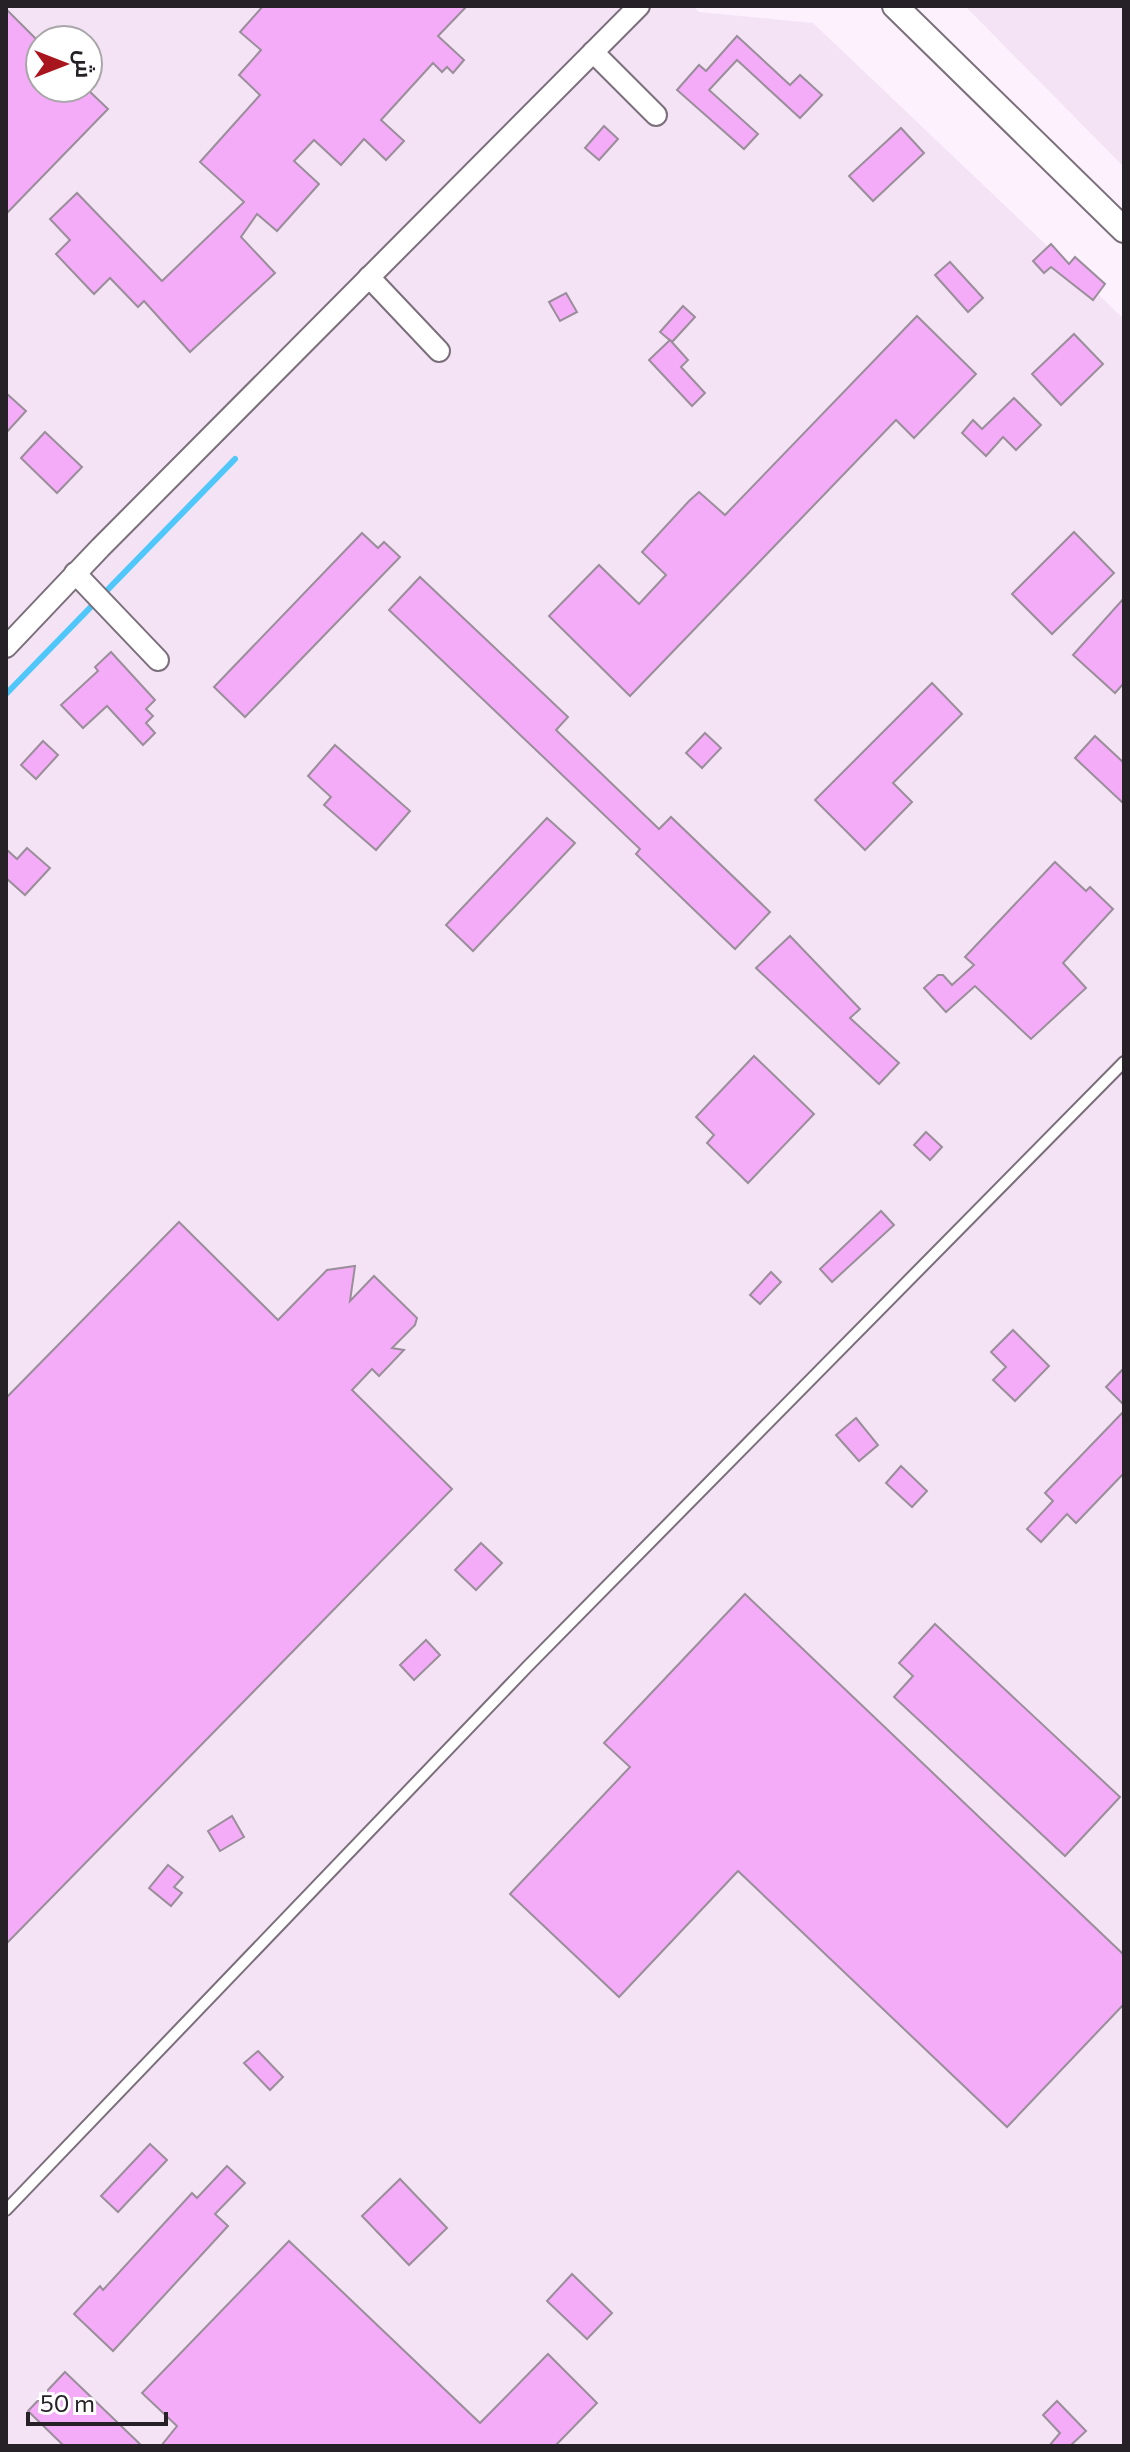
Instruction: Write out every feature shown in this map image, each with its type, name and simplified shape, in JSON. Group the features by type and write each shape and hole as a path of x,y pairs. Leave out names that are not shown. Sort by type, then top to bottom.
{"street":[{"path":"6,647 75,573 639,6"},
{"path":"895,6 1124,230"},
{"path":"593,52 656,115"},
{"path":"369,277 439,351"},
{"path":"75,573 158,660"}],"lane":[{"path":"6,2210 527,1667 1124,1062"}],"shaded area":[{"path":"6,6 693,6 699,12 813,23 1124,319 1124,2446 6,2446"},
{"path":"965,6 1124,6 1124,167"}],"building":[{"path":"263,6 467,6 438,36 464,60 453,73 447,67 442,72 433,63 381,120 404,141 386,160 364,139 341,165 314,140 294,161 319,184 277,231 257,214 241,237 275,273 190,352 144,301 138,307 110,278 94,294 56,254 70,240 50,219 77,193 162,281 244,202 200,162 260,95 239,75 261,50 240,32"},
{"path":"6,9 24,27 24,104 103,104 108,109 6,214"},
{"path":"737,36 790,85 800,75 822,95 800,118 737,60 709,90 758,134 744,149 677,90 699,65 706,71"},
{"path":"604,126 618,139 599,160 585,148"},
{"path":"901,128 924,153 873,201 849,176"},
{"path":"1051,244 1069,264 1075,257 1105,284 1093,300 1051,267 1044,273 1033,261"},
{"path":"950,262 983,298 968,312 935,275"},
{"path":"566,293 577,312 560,321 549,302"},
{"path":"683,306 695,317 672,342 660,332"},
{"path":"917,316 976,374 914,438 896,420 630,696 549,616 599,565 639,604 666,575 642,552 689,501 699,492 725,515"},
{"path":"1074,334 1103,364 1061,405 1032,374"},
{"path":"670,340 688,360 681,367 705,393 692,406 649,360"},
{"path":"6,393 26,411 6,433"},
{"path":"1014,398 1041,425 1016,450 1003,437 986,456 962,433 973,420 982,429"},
{"path":"45,432 82,467 57,493 21,458"},
{"path":"1074,532 1114,573 1052,634 1012,594"},
{"path":"362,533 378,548 384,542 400,557 245,717 214,687"},
{"path":"420,577 568,717 556,730 659,829 671,817 770,912 735,949 636,854 640,849 389,610"},
{"path":"1124,598 1124,683 1115,693 1073,655"},
{"path":"111,652 155,700 146,709 153,716 146,723 155,733 143,745 107,706 83,728 61,705 98,671 95,667"},
{"path":"932,683 962,714 893,783 912,802 865,850 815,800"},
{"path":"705,733 721,748 702,768 686,753"},
{"path":"1095,736 1124,763 1124,804 1075,758"},
{"path":"43,741 58,755 36,779 21,765"},
{"path":"335,745 410,811 376,850 324,805 331,797 308,776"},
{"path":"547,818 575,843 473,951 446,925"},
{"path":"27,848 50,868 25,895 6,878 6,849 17,859"},
{"path":"1055,862 1086,891 1090,887 1113,909 1063,963 1086,988 1031,1039 975,986 946,1012 924,988 938,975 943,975 952,985 974,965 965,957"},
{"path":"790,936 860,1009 850,1018 899,1063 879,1084 756,968"},
{"path":"754,1056 814,1114 748,1183 707,1143 714,1135 696,1117"},
{"path":"926,1132 942,1147 930,1160 914,1145"},
{"path":"881,1211 894,1225 832,1282 820,1269"},
{"path":"179,1222 278,1320 327,1270 355,1266 350,1301 374,1276 417,1318 415,1325 392,1348 404,1350 379,1376 372,1369 352,1390 452,1489 6,1944 6,1398"},
{"path":"771,1272 781,1282 760,1304 750,1295"},
{"path":"1013,1330 1049,1366 1015,1401 993,1380 1006,1367 991,1352"},
{"path":"1124,1368 1124,1405 1106,1387"},
{"path":"1124,1411 1124,1473 1076,1523 1067,1514 1041,1542 1027,1529 1053,1501 1045,1493"},
{"path":"856,1418 878,1445 859,1461 836,1435"},
{"path":"901,1466 927,1491 912,1507 886,1483"},
{"path":"481,1543 502,1563 476,1590 455,1570"},
{"path":"745,1594 1124,1955 1124,2004 1007,2127 738,1871 619,1997 510,1894 630,1767 604,1743"},
{"path":"935,1624 1120,1797 1065,1856 894,1697 913,1676 899,1663"},
{"path":"426,1640 440,1655 414,1680 400,1665"},
{"path":"232,1816 244,1837 220,1851 208,1831"},
{"path":"168,1865 183,1877 174,1887 182,1893 171,1906 149,1888"},
{"path":"258,2051 283,2077 270,2090 244,2063"},
{"path":"150,2144 167,2160 118,2212 101,2196"},
{"path":"227,2166 245,2183 215,2214 228,2226 113,2351 74,2314 100,2286 103,2290 192,2193 197,2198"},
{"path":"400,2179 447,2228 409,2265 362,2216"},
{"path":"289,2241 480,2423 548,2354 597,2403 555,2446 161,2446 177,2426 142,2393"},
{"path":"572,2274 612,2313 587,2339 547,2301"},
{"path":"65,2372 142,2446 64,2446 28,2411"},
{"path":"1057,2401 1086,2431 1070,2446 1049,2446 1060,2433 1043,2415"}],"waterway":[{"path":"6,694 235,459"}]}
